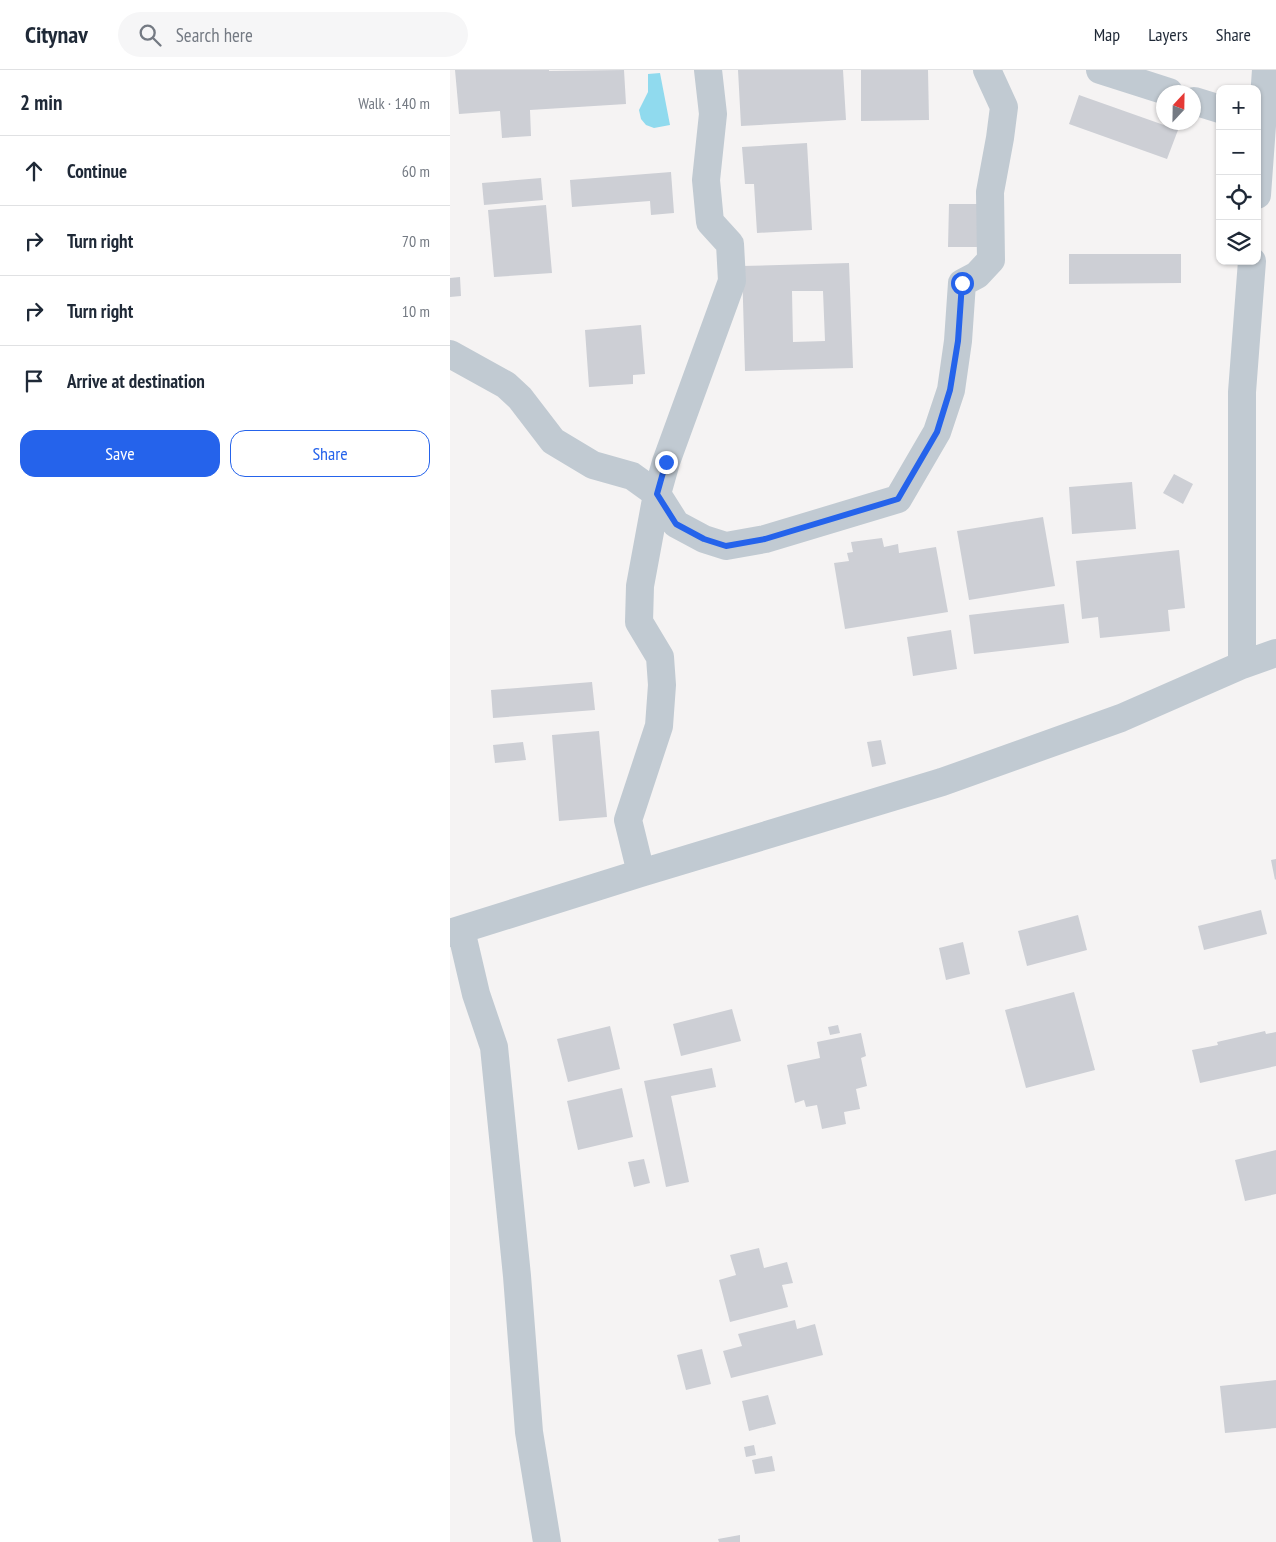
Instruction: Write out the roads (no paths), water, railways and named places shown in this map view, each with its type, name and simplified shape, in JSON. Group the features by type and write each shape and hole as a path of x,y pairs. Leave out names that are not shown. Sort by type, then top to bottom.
{"street":[{"path":"641,873 628,820 659,726 662,685 660,657 639,622 640,586 657,494 666,462 732,281 730,244 710,222 706,180 713,114 708,70"},
{"path":"450,354 506,385 520,398 553,441 593,465 632,476 657,494 676,524 704,539 726,546 765,539 898,499 937,432 950,390 958,341 962,283 977,275 991,260 990,192 1004,107 987,70"},
{"path":"1100,70 1156,88"},
{"path":"1261,113 1266,70"},
{"path":"1201,102 1216,108"},
{"path":"1258,175 1260,130"},
{"path":"1242,665 1242,392 1252,265"},
{"path":"547,1542 529,1432 517,1276 494,1047 456,932 641,873 942,782 1121,718 1242,665 1276,653"}],"water":[{"path":"660,73 670,125 654,128 646,125 641,119 639,110 648,92 648,74"}]}
